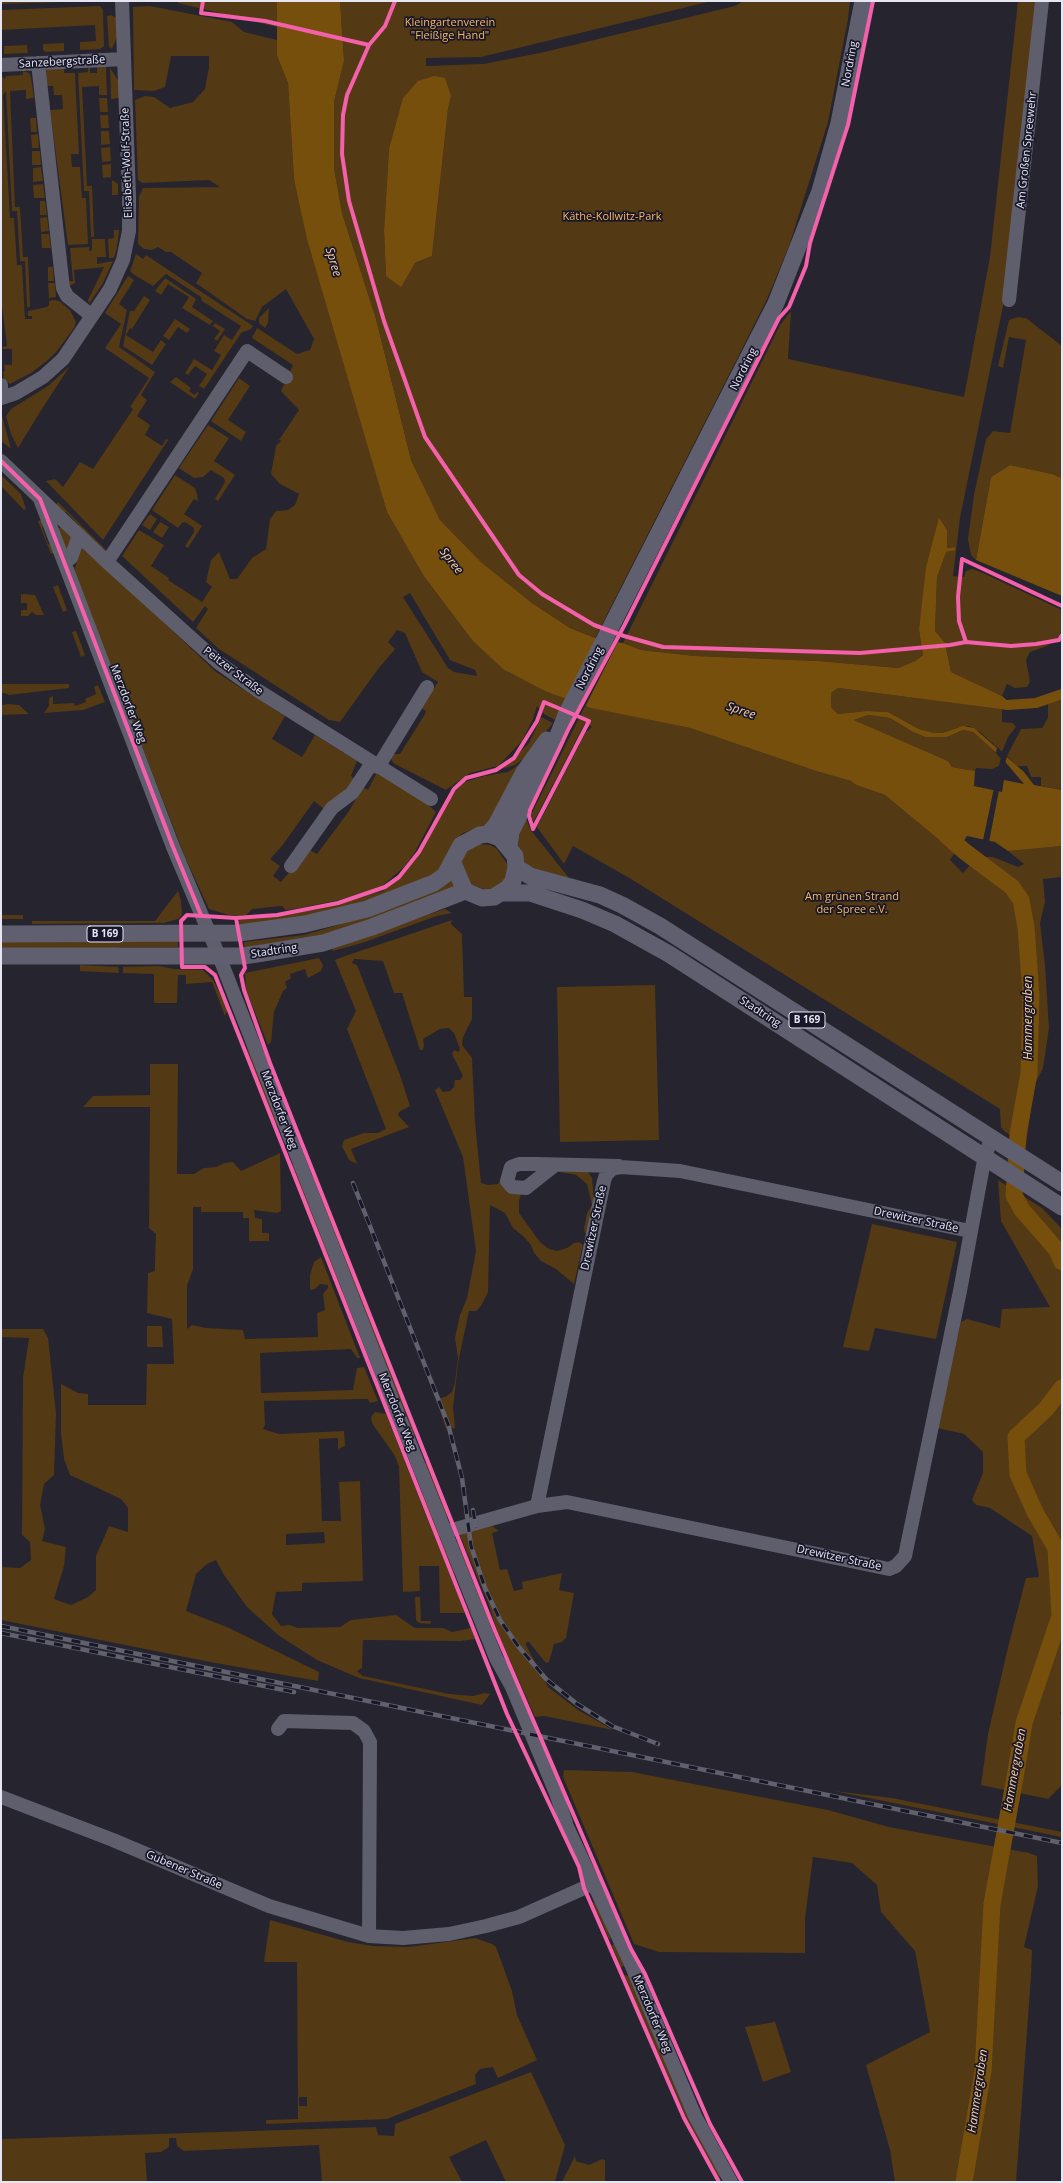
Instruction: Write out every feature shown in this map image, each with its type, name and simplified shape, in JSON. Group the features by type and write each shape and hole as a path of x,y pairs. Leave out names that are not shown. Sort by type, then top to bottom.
{"main road":[{"name":"Nordring","path":"509,846 511,832 555,743 566,715 742,373 782,290 820,191 839,123 863,1"},
{"name":"Nordring","path":"488,834 496,825 524,772 566,715"},
{"name":"Stadtring","path":"1,934 239,933 305,924 367,909 434,883 445,875 461,845 471,838 488,834"},
{"path":"488,834 500,838 509,846 515,856 516,867 513,881 502,893"},
{"path":"452,863 465,891"},
{"name":"Stadtring","path":"516,867 530,876 600,896 622,904 660,926 1062,1184"},
{"name":"Stadtring","path":"1,956 250,955 323,943 372,927 465,891 472,896 482,898 494,897 502,893 530,893 615,924 682,962 1062,1207"}],"street":[{"name":"Elisabeth-Wolf-Straße","path":"1,385 1,397 16,393 43,377 63,359 118,275 127,245 129,196 122,1"},
{"name":"Am Großen Spreewehr","path":"1009,300 1042,1"},
{"name":"Sanzebergstraße","path":"1,65 124,59"},
{"path":"38,63 63,288 66,296 92,316"},
{"path":"107,562 247,351 286,377"},
{"name":"Peitzer Straße","path":"1,461 107,562 231,672 375,765 431,799"},
{"name":"Merzdorfer Weg","path":"40,499 173,847 210,933 445,1532 496,1658 505,1689 551,1795 594,1881 695,2116 731,2182"},
{"path":"64,562 71,558 79,535"},
{"path":"291,866 332,808 352,793 375,765 427,688"},
{"name":"Drewitzer Straße","path":"445,1532 537,1506 567,1502 889,1569 896,1566 905,1556 970,1231 996,1141"},
{"path":"555,1165 621,1167"},
{"name":"Drewitzer Straße","path":"537,1506 604,1181 608,1172 621,1167 680,1171 970,1231"},
{"path":"278,1729 284,1721 353,1723 364,1731 370,1742 368,1936"},
{"name":"Gubener Straße","path":"1,1797 113,1840 268,1906 368,1936 402,1938 449,1934 486,1926 519,1917 584,1888 594,1881"}],"green space":[{"path":"1,1 91,1 2,4"},
{"path":"178,1 277,1 277,27 178,3"},
{"name":"Käthe-Kollwitz-Park","path":"340,1 712,1 481,57 426,58 426,66 483,64 540,53 735,6 743,1 850,1 848,19 828,122 789,246 767,299 595,638 570,628 532,603 481,562 440,520 411,460 376,319 342,213 334,168 334,102 344,61","holes":["451,96 448,109 432,256 386,276 384,230 389,149"]},
{"path":"1018,1 1037,1 1006,291 960,518 953,576 964,577 966,571 972,569 1060,609 1062,613 1062,630 1057,639 1047,646 1030,652 1026,660 1030,682 1027,687 1015,688 1007,684 1002,696 951,672 945,643 935,631 937,577 947,550 947,530 919,630 923,655 915,661 898,668 819,661 695,656 641,650 623,643 780,325 791,311 788,359 964,397 990,257"},
{"path":"100,6 103,10 104,46 100,49 80,50 80,42 96,41 95,25 1,30 1,10"},
{"path":"150,6 232,22 244,32 277,40 277,56 288,83 294,179 387,512 423,575 472,640 547,692 567,699 555,720 544,714 537,706 533,719 522,741 498,766 470,773 446,790 393,763 391,758 394,754 400,754 425,714 426,711 421,708 438,682 422,672 405,633 397,630 388,642 395,649 378,669 340,722 329,720 219,649 196,628 208,609 205,606 193,622 122,556 139,530 164,545 151,566 169,578 168,580 202,602 212,587 206,582 211,560 219,552 230,579 237,579 252,558 266,549 270,519 276,511 288,510 295,505 299,494 280,484 271,474 276,446 281,441 279,440 299,410 281,391 293,365 252,338 257,328 297,354 310,350 314,339 286,289 262,307 255,321 247,319 196,283 202,273 171,252 166,252 158,247 152,250 144,249 138,244 139,197 143,188 220,187 209,180 143,183 138,180 135,100 145,96 154,97 170,108 193,102 205,89 209,67 209,56 171,56 165,87 154,91 134,90 133,7","holes":["410,593 450,660 475,670 477,676 454,672 448,668 403,597"]},
{"path":"111,15 117,18 118,35 112,49 109,47 107,16"},
{"path":"64,43 64,51 46,52 43,50 43,44"},
{"path":"27,45 28,53 4,54 4,46"},
{"path":"64,65 64,73 75,73 79,154 71,154 72,167 80,167 82,198 86,198 88,244 68,245 50,110 63,109 62,95 54,95 53,86 43,86 47,68"},
{"path":"106,65 107,95 99,95 99,86 82,87 87,186 92,186 94,237 91,237 89,191 84,191 78,73 88,72 88,66 90,66 90,73 97,73 97,66"},
{"path":"110,68 119,82 119,98 111,99"},
{"path":"23,71 29,73 34,98 26,99 26,90 10,91 15,207 20,207 23,257 28,257 30,307 27,307 25,261 20,261 17,211 12,211 6,91 3,95 10,218 14,218 17,265 22,265 25,319 32,319 32,316 28,316 28,311 47,307 49,305 49,301 55,300 59,301 70,310 76,322 74,328 57,351 48,360 31,373 10,384 4,379 3,372 5,371 4,365 12,365 12,349 3,349 2,347 7,346 1,299 1,76 5,79 6,76 23,75"},
{"path":"99,98 107,98 108,112 100,112"},
{"path":"100,115 108,115 109,128 101,128"},
{"path":"30,118 36,118 37,132 31,132"},
{"path":"101,131 109,131 110,144 101,145"},
{"path":"38,134 39,148 32,148 31,135"},
{"path":"110,147 111,161 102,162 101,148"},
{"path":"32,151 40,151 41,165 32,165"},
{"path":"111,164 111,177 103,178 102,165"},
{"path":"41,167 43,181 33,182 33,168"},
{"path":"112,180 118,184 118,195 112,195"},
{"path":"43,184 45,198 34,198 33,185"},
{"path":"40,201 45,201 47,215 40,215"},
{"path":"47,217 49,231 41,232 40,218"},
{"path":"114,230 119,230 117,248 114,258 109,258 108,239 114,238"},
{"path":"41,234 49,234 51,248 42,248"},
{"path":"92,239 105,239 106,257 97,257 97,264 113,261 103,283 89,304 88,300 104,267 74,270 75,283 66,288 65,282 73,281 70,248 89,247 89,251 92,250"},
{"path":"136,254 143,259 146,255 253,326 251,329 241,333 204,389 199,386 207,374 195,366 188,375 185,373 194,359 212,370 221,355 214,351 224,335 232,340 241,326 202,301 201,297 166,274 153,286 133,274 130,271"},
{"path":"48,267 53,267 54,281 48,281"},
{"path":"128,276 134,280 119,304 127,310 119,347 155,372 141,395 147,400 137,416 150,425 145,435 162,446 166,439 168,440 103,540 46,481 55,479 63,487 80,462 93,469 133,409 130,407 149,378 105,348 121,324 105,313"},
{"path":"165,278 196,299 192,307 213,321 210,325 182,308 189,297 168,284 161,295 155,291"},
{"path":"48,283 55,283 56,297 49,298"},
{"path":"144,296 150,300 132,329 130,328 126,335 153,352 161,340 166,344 152,365 123,346 130,311 134,311"},
{"path":"269,308 268,323 265,328 259,323 259,318"},
{"path":"1018,317 1026,318 1062,346 1062,478 1052,474 1010,465 991,477 976,560 971,555 968,539 974,495 986,439 993,431 1010,433 1026,340 1009,337 1003,368 998,366 1009,320"},
{"path":"175,319 190,329 187,333 178,327 169,340 163,336"},
{"path":"215,323 225,329 217,341 214,339 220,331 213,326"},
{"path":"70,366 18,448 11,434 6,416 11,409 48,386"},
{"path":"176,377 191,388 189,391 195,395 197,392 199,393 195,399 170,382"},
{"path":"239,378 250,386 228,420 246,432 241,441 211,421"},
{"path":"1,412 11,449 1,441"},
{"path":"208,425 229,438 214,461 235,475 218,501 215,499 225,482 224,478 211,470 203,477 194,478 179,468"},
{"path":"1,475 21,494 26,509 24,510 1,486"},
{"path":"175,475 195,488 197,494 198,501 194,499 184,514 202,526 188,548 185,546 194,532 194,528 185,522 178,528 152,510"},
{"path":"58,502 108,552 103,552 79,529 79,525 66,512 61,512 55,505"},
{"path":"150,514 157,519 150,530 142,525"},
{"path":"41,520 44,523 42,527 48,544 52,545 55,552 51,554 38,521"},
{"path":"160,522 169,527 162,538 153,532"},
{"path":"61,527 74,538 69,551 64,551 58,529"},
{"path":"82,545 216,672 285,716 272,739 302,757 315,735 357,761 351,776 356,780 324,809 314,801 282,846 270,859 280,866 273,876 281,882 308,849 317,854 349,811 363,787 368,790 377,772 420,797 436,812 414,854 404,867 382,886 339,900 286,910 282,906 252,909 246,915 239,916 229,915 209,909 185,857 74,571"},
{"path":"58,585 67,610 63,612 53,587"},
{"path":"21,594 35,595 44,615 36,615 32,612 28,616 21,616 21,610 27,610 27,603 21,603"},
{"path":"76,631 85,655 81,657 72,632"},
{"path":"1,684 69,684 69,688 9,695 1,692"},
{"path":"98,685 105,702 83,710 44,713 49,706 49,698 53,696 53,704 74,703 75,706 86,702 85,699 96,694 94,687"},
{"path":"838,688 1002,709 1002,722 1013,723 1016,727 1008,737 1002,752 980,732 969,726 956,728 942,733 934,733 919,729 888,712 867,711 838,714 831,707 831,693"},
{"path":"1062,697 1062,790 1041,786 1041,777 1031,777 1027,766 1017,766 1007,756 1021,729 1042,728 1048,718 1048,703"},
{"path":"1,705 19,705 29,714 1,715"},
{"name":"Am grünen Strand der Spree e.V.","path":"585,706 690,728 816,771 851,781 856,785 885,795 955,853 950,860 963,873 977,857 993,857 1018,867 1024,864 1008,851 1062,846 1062,877 1043,879 1045,902 1040,923 1045,965 1049,1028 1043,1068 1034,1086 1026,1145 1004,1131 1001,1127 1000,1109 631,879 573,846 564,864 537,827 586,732 592,727 585,723 534,821 532,818 532,813"},
{"path":"868,715 890,718 913,732 925,737 947,737 963,730 973,732 1001,757 999,766 992,769 976,768 975,771 952,767 948,761 854,720"},
{"path":"541,717 553,723 523,759 515,765 503,769 529,743"},
{"path":"530,757 486,825 463,833 457,838 448,852 443,866 430,878 330,913 240,926 240,920 315,910 383,891 398,879 415,860 453,794 464,782 484,776 508,772"},
{"path":"526,818 530,829 569,878 532,868 523,862 515,844"},
{"path":"477,844 490,845 496,848 513,872 500,888 484,889 471,885 459,870 464,852"},
{"path":"453,878 457,886 338,932 244,948 244,942 304,935 335,926 376,911"},
{"path":"178,891 181,901 182,915 178,919 164,923 32,924 32,921 155,921"},
{"path":"445,909 452,913 437,916 362,943 333,951 331,946"},
{"path":"1,915 23,915 23,919 1,919"},
{"path":"452,920 451,924 462,934 464,997 472,997 472,1019 463,1037 462,1045 472,1058 475,1122 481,1183 488,1185 498,1184 502,1178 521,1194 519,1201 519,1213 540,1242 549,1249 557,1251 579,1242 583,1245 574,1284 556,1269 541,1261 534,1253 531,1245 513,1228 505,1213 490,1205 488,1292 481,1306 476,1311 469,1311 458,1363 453,1407 455,1428 446,1429 436,1399 445,1397 452,1392 455,1382 458,1358 455,1338 460,1315 467,1298 476,1251 463,1157 435,1090 439,1087 443,1092 450,1091 454,1087 455,1080 460,1080 463,1076 452,1054 454,1050 459,1052 460,1049 454,1033 449,1028 440,1029 423,1039 423,1050 420,1050 402,993 394,993 383,961 354,959 352,963 357,965 400,1075 410,1106 399,1112 398,1115 409,1127 351,1149 357,1164 349,1160 342,1146 344,1140 364,1133 378,1133 386,1129 347,1029 356,1011 335,960"},
{"path":"178,939 178,947 123,947 95,951 1,950 1,940"},
{"path":"319,958 323,965 321,971 308,978 305,969 290,974 291,978 285,982 287,988 283,991 274,1012 271,1042 268,1045 246,990 245,973"},
{"path":"80,965 118,967 119,973 80,971"},
{"path":"159,966 174,969 203,970 213,980 228,1009 225,1016 212,982 186,984 186,975 178,975 177,1003 154,1003 154,974 123,973 123,967"},
{"path":"655,985 659,1140 560,1142 557,987"},
{"path":"248,1048 278,1123 275,1126 252,1067"},
{"path":"150,1064 178,1064 177,1174 194,1174 204,1168 216,1167 225,1163 233,1162 241,1171 280,1153 281,1211 277,1213 254,1210 255,1218 262,1219 262,1233 269,1233 269,1241 249,1241 249,1218 243,1218 243,1212 201,1212 201,1207 193,1207 193,1269 187,1286 187,1329 192,1325 206,1328 243,1330 245,1339 318,1337 317,1313 325,1310 323,1294 328,1288 328,1285 320,1284 315,1289 310,1290 310,1275 314,1262 321,1257 360,1358 357,1358 351,1349 260,1353 261,1393 353,1390 357,1368 364,1367 378,1401 370,1403 368,1399 264,1401 265,1425 263,1429 279,1434 344,1431 345,1446 338,1449 338,1438 319,1439 322,1521 341,1521 339,1482 360,1481 363,1581 302,1583 302,1591 276,1592 272,1614 281,1626 289,1625 298,1628 340,1627 351,1620 396,1615 415,1628 443,1628 452,1632 471,1628 475,1639 461,1641 363,1640 362,1668 357,1671 363,1676 449,1694 473,1696 484,1693 490,1694 482,1705 359,1678 317,1660 278,1635 247,1607 224,1575 216,1560 207,1564 196,1574 186,1611 229,1628 319,1672 318,1681 210,1662 1,1620 1,1567 20,1568 31,1560 30,1542 22,1535 23,1378 29,1338 1,1337 1,1329 43,1329 48,1338 56,1413 54,1475 44,1484 40,1505 45,1529 42,1541 66,1547 64,1566 54,1599 71,1605 88,1597 96,1590 96,1556 109,1526 128,1532 128,1508 121,1499 70,1475 64,1459 61,1433 61,1384 78,1393 88,1394 88,1405 146,1405 147,1364 174,1364 172,1319 147,1313 148,1273 155,1271 156,1234 149,1228 150,1107 83,1107 93,1096 150,1095","holes":["324,1532 325,1543 286,1545 286,1534"]},
{"path":"290,1164 294,1165 341,1280 338,1284"},
{"path":"561,1170 588,1172 592,1178 594,1202 589,1232 585,1233 584,1229 587,1213 592,1205 587,1184 576,1175 560,1172"},
{"path":"311,1176 314,1177 415,1434 411,1435 409,1422 404,1409 399,1404"},
{"path":"998,1180 1042,1208 1062,1229 1062,1707 1060,1714 1062,1717 1062,1785 1048,1799 981,1785 988,1734 1026,1578 1039,1577 1032,1536 990,1508 976,1505 972,1500 983,1473 983,1452 964,1434 937,1428 961,1322 967,1319 1000,1328 1002,1309 1050,1307 1001,1221"},
{"path":"872,1224 957,1242 936,1339 875,1328 869,1351 843,1347"},
{"path":"341,1292 346,1292 370,1354 367,1357"},
{"path":"147,1326 162,1326 163,1347 147,1347"},
{"path":"375,1412 386,1414 465,1613 440,1613 439,1566 419,1566 420,1591 403,1592 399,1467 395,1456 372,1423 371,1417"},
{"path":"427,1463 448,1515 447,1518 423,1464"},
{"path":"425,1493 456,1571 454,1575 421,1494"},
{"path":"492,1526 499,1531 492,1533 500,1570 507,1569 514,1591 523,1589 522,1582 562,1573 559,1590 574,1593 566,1638 562,1642 554,1644 549,1662 546,1663 529,1642 526,1642 526,1645 548,1687 578,1710 613,1730 544,1716 535,1717 497,1631 488,1602 460,1536 463,1533"},
{"path":"458,1540 485,1606 491,1624 489,1625 457,1545"},
{"path":"460,1590 470,1612 475,1615 472,1618"},
{"path":"415,1597 420,1597 421,1621 431,1621 430,1624 419,1623 416,1620"},
{"path":"564,1770 632,1772 828,1810 889,1827 1029,1853 1037,1856 1038,1886 1024,1947 1032,1950 1016,2182 895,2182 890,2150 866,2065 930,2032 915,1951 881,1912 877,1885 852,1863 813,1857 805,1918 805,1953 659,1952 634,1944 563,1777"},
{"path":"834,1791 892,1798 1062,1832 1062,1837"},
{"path":"592,1901 599,1907 611,1939 609,1939"},
{"path":"270,1920 348,1942 373,1946 409,1947 475,1938 492,1944 496,1947 512,1991 517,2015 537,2060 498,2078 493,2067 480,2069 475,2075 476,2084 387,2119 266,2124 266,2120 298,2119 297,1962 264,1962","holes":["299,2097 307,2097 307,2106 299,2106"]},
{"path":"614,1943 624,1965 621,1968 612,1946"},
{"path":"624,1975 629,1976 719,2172 720,2180 685,2115"},
{"path":"775,2022 791,2072 763,2082 745,2027"},
{"path":"531,2072 565,2145 555,2182 506,2182 486,2140 449,2157 462,2182 322,2182 319,2145 184,2151 177,2146 176,2138 169,2138 169,2147 161,2152 145,2153 147,2182 1,2182 1,2139 376,2127 378,2135 394,2136 395,2124"},
{"path":"575,2156 576,2161 589,2165 602,2159 605,2160 605,2182 562,2182"}],"water":[{"name":"Spree","path":"277,1 340,1 344,61 334,102 334,168 342,213 376,319 411,460 440,520 481,562 532,603 570,628 595,638 623,643 641,650 695,656 819,661 898,668 915,661 923,655 919,630 926,567 939,518 947,530 947,550 937,577 935,631 945,643 951,672 1002,696 1010,703 1021,703 1021,706 1008,710 838,688 831,693 831,707 838,714 867,711 888,712 919,729 934,733 942,733 963,726 974,728 1024,772 1034,785 1062,790 1062,846 1008,851 995,842 967,836 961,845 966,848 961,854 957,851 955,853 885,795 856,785 851,781 816,771 690,728 591,708 547,692 503,669 472,640 423,575 387,512 307,239 294,179 288,83 277,56","holes":["868,715 890,718 913,732 925,737 947,737 963,730 973,732 1001,757 1024,784 1004,780 1002,792 974,786 975,771 952,767 948,761 854,720"]},
{"path":"434,76 445,78 451,96 448,109 432,256 415,263 401,287 386,276 384,230 389,149 403,98 418,81"},
{"path":"1010,465 1052,474 1062,478 1062,596 976,560 991,477"}],"pier":[{"path":"599,636 619,640 585,707 566,701"},
{"path":"997,747 1007,756 1005,764 996,753"},
{"path":"994,788 999,790 989,842 983,840"}],"waterway":[{"path":"947,550 954,549"},
{"path":"1007,705 1036,703 1062,694"},
{"name":"Hammergraben","path":"947,836 964,851 1012,887 1021,900 1026,927 1031,995 1029,1073 1018,1134 1014,1195 1022,1210 1057,1250 1062,1262"},
{"name":"Hammergraben","path":"964,2182 983,2071 992,1904 1024,1723 1060,1616 1056,1548 1035,1512 1018,1474 1016,1437 1046,1409 1062,1388"}],"railway":[{"path":"353,1183 448,1424 462,1478 471,1546 485,1588 500,1620 518,1646 546,1679 577,1704 612,1726 658,1744"},
{"path":"473,1510 476,1528"},
{"path":"1,1626 1062,1843"},
{"path":"1,1633 294,1692"}],"cycle path":[{"path":"203,1 201,13 265,21 369,45"},
{"path":"395,1 385,26 369,45 347,95 343,115 342,154 349,201 384,321 425,437 519,575 542,594 594,625 624,636 663,647 860,653 950,645 966,642 1011,646 1036,644 1059,640 1062,635"},
{"path":"533,829 529,816 530,810 569,728 624,626 779,318 789,307 806,266 810,243 848,125 873,1"},
{"path":"1,461 40,499 173,847 201,915"},
{"path":"966,642 959,621 958,597 962,559 1062,606"},
{"path":"533,829 589,721 544,702 537,721 514,758 496,770 466,778 454,789 419,852 399,877 385,887 338,903 277,915 236,918 187,915 181,921 182,967 205,967 215,975 507,1714 579,1867 584,1888 684,2118 719,2182"},
{"path":"236,918 245,968 241,975 244,990 270,1063 495,1631 631,1949 645,1974 710,2124 742,2182"}],"park label":[{"name":"Kleingartenverein \"Fleißige Hand\"","path":"450,29"}]}
